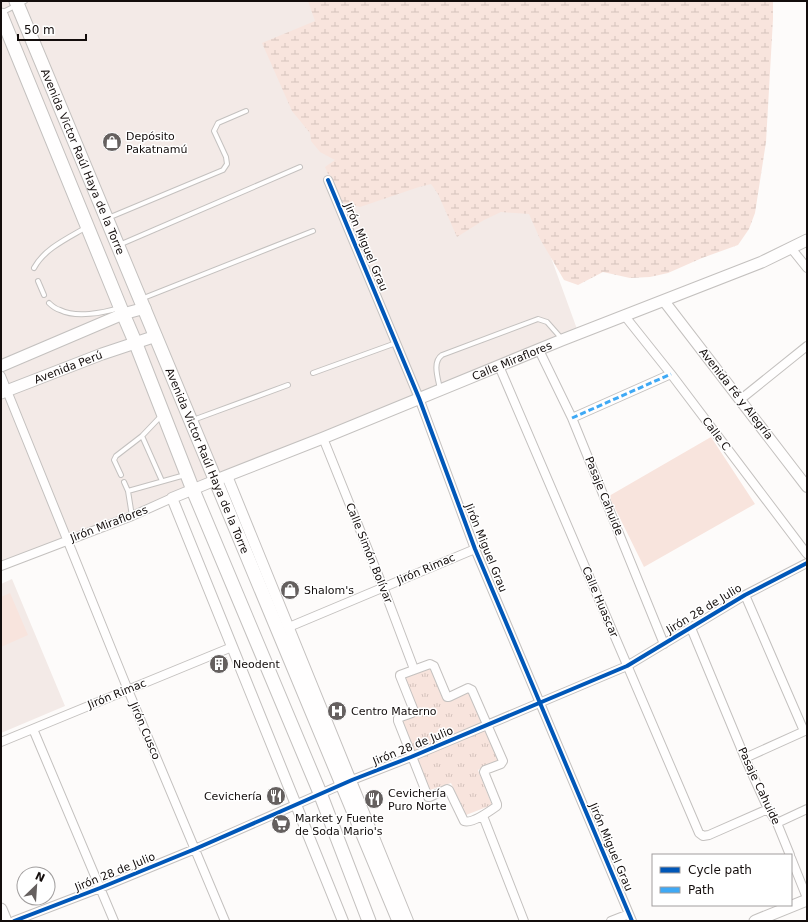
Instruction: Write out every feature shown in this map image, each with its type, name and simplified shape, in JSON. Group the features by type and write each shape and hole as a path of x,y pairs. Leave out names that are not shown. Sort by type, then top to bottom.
{"main road":[{"name":"Avenida Victor Raúl Haya de la Torre","path":"20,2 191,421 221,478 347,782 399,921"},
{"name":"Avenida Victor Raúl Haya de la Torre","path":"1,14 136,344 193,490 320,793 369,921"},
{"name":"Calle Miraflores","path":"221,478 624,315 664,301 762,262 807,240"},
{"path":"1,366 122,311 143,303"},
{"name":"Avenida Perú","path":"4,392 102,354 136,344 156,336"},
{"path":"792,905 807,899"},
{"path":"755,921 790,906"},
{"path":"1,909 6,921"}],"street":[{"name":"Jirón Miguel Grau","path":"328,180 419,398 475,549 630,917"},
{"path":"791,248 807,268"},
{"name":"Avenida Fé y Alegría","path":"664,301 741,399 807,487"},
{"name":"Calle C","path":"624,315 671,374 807,554"},
{"path":"741,399 807,346"},
{"name":"Pasaje Cahuide","path":"539,350 572,418 664,644"},
{"name":"Calle Huascar","path":"499,366 699,833 703,836 709,835 768,809"},
{"path":"572,418 671,374"},
{"name":"Jirón Cusco","path":"1,376 4,392 68,540 128,690 225,921"},
{"name":"Calle Simón Bolívar","path":"323,438 383,587 414,669"},
{"path":"221,478 289,627 347,782 408,921"},
{"name":"Jirón Miraflores","path":"1,566 132,516 221,478"},
{"path":"172,498 343,921"},
{"name":"Jirón Rimac","path":"289,627 475,549"},
{"name":"Jirón 28 de Julio","path":"14,921 195,849 320,793 411,757 627,666 745,595 806,566"},
{"path":"745,595 805,730 745,758"},
{"name":"Pasaje Cahuide","path":"691,628 745,758 768,809 777,822 790,854"},
{"name":"Jirón Rimac","path":"1,742 232,647"},
{"path":"430,664 434,666 445,696 447,697 468,688 472,690 503,761 501,764 485,770 484,772 497,804 483,816 466,822 449,790 447,789 428,797 411,757 398,719 413,712 400,676 402,673 414,669 430,664"},
{"path":"33,729 114,921"},
{"path":"777,822 807,809"},
{"path":"483,816 524,921"},
{"path":"792,861 807,899"},
{"path":"612,921 630,917"}],"lane":[{"path":"1,14 20,2"},
{"path":"107,218 223,170 227,164 226,157 214,131 215,126 218,123 246,111"},
{"path":"118,245 300,166"},
{"path":"34,268 37,262 51,249 87,226"},
{"path":"143,303 313,231"},
{"path":"38,281 44,295"},
{"path":"49,303 60,311 82,314 122,311"},
{"path":"440,389 436,362 442,355 538,319 547,322 562,340"},
{"path":"313,373 396,343"},
{"path":"191,421 288,385"},
{"path":"121,475 114,460 116,456 142,436 163,414"},
{"path":"142,436 162,481"},
{"path":"128,491 187,475"},
{"path":"124,482 128,491 132,516"}],"shaded area":[{"path":"1,1 324,1 529,197 577,329 1,564"},
{"path":"12,579 65,706 1,733 1,584"}],"green space":[{"path":"308,1 773,1 766,142 755,213 749,229 738,245 702,258 668,273 650,277 630,278 603,272 578,285 564,280 540,239 529,214 501,212 484,220 457,237 438,194 431,184 360,207 340,202 325,167 335,160 320,152 311,141 310,133 292,111 262,43 315,21"},
{"path":"711,437 755,504 644,567 609,496"},
{"path":"10,593 28,635 1,647 1,597"},
{"path":"430,666 445,700 468,692 499,760 478,770 492,805 466,815 451,783 430,790 401,721 418,712 403,676"}],"marked path":[{"path":"572,418 671,374"}],"cycle path":[{"path":"328,180 419,398 475,549 632,921"},
{"path":"14,921 195,849 352,780 411,757 627,666 745,595 807,563"}],"place":[{"name":"Depósito Pakatnamú","path":"112,142"},
{"name":"Shalom's","path":"290,590"},
{"name":"Neodent","path":"219,664"},
{"name":"Centro Materno","path":"337,711"},
{"name":"Cevichería","path":"276,796"},
{"name":"Cevichería Puro Norte","path":"374,799"},
{"name":"Market y Fuente de Soda Mario's","path":"281,824"}]}
